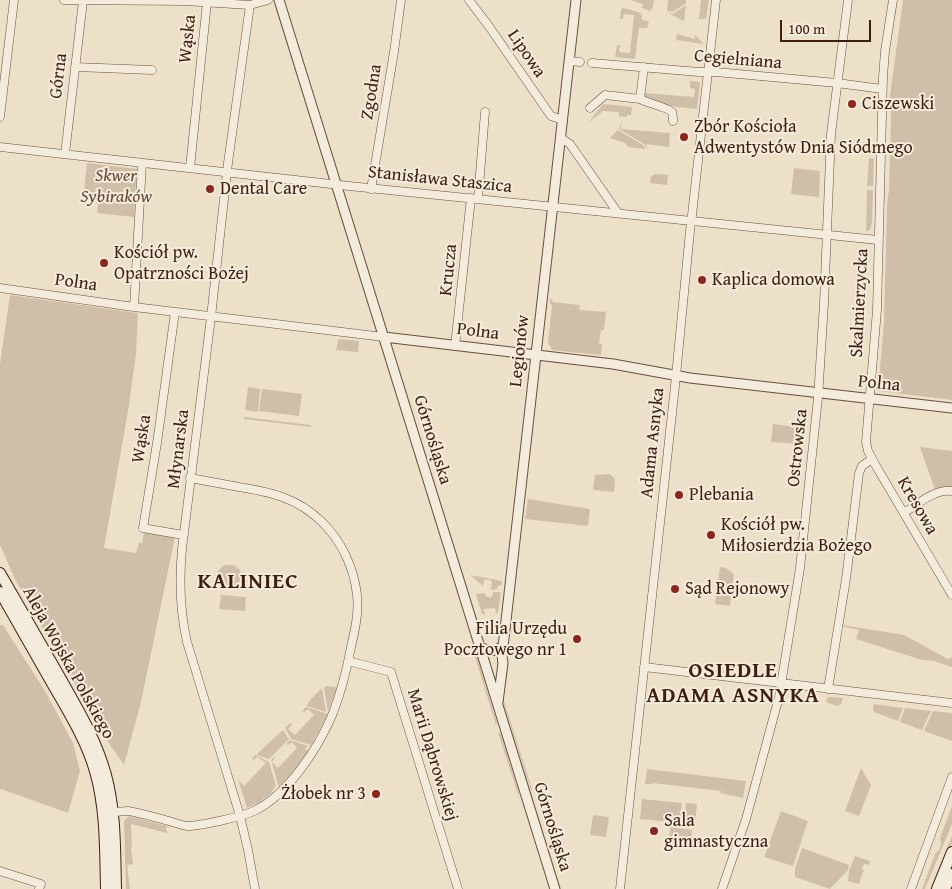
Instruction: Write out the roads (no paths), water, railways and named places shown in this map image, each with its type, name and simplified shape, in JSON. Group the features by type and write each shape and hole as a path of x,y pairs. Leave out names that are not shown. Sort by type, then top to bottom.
{"main road":[{"name":"Aleja Wojska Polskiego","path":"0,574 73,699 101,756 113,812 116,889"},
{"name":"Aleja Wojska Polskiego","path":"0,592 76,726 91,761 98,784 103,820 106,889"},
{"path":"936,889 952,852"},
{"path":"946,889 952,874"}],"street":[{"path":"0,117 14,0"},
{"path":"64,0 176,1 250,5 268,0"},
{"name":"Górnośląska","path":"280,0 555,889"},
{"name":"Zgodna","path":"371,188 401,0"},
{"name":"Lipowa","path":"468,0 488,25 551,116 563,120"},
{"name":"Legionów","path":"498,704 576,0"},
{"name":"Adama Asnyka","path":"620,889 716,0"},
{"name":"Ostrowska","path":"722,889 752,799 782,684 801,561 818,393 824,303 830,143 848,0"},
{"name":"Skalmierzycka","path":"872,459 866,442 876,330 882,89 884,58 893,0"},
{"name":"Górna","path":"65,154 83,1"},
{"name":"Wąska","path":"190,168 207,2"},
{"name":"Młynarska","path":"250,5 227,172 211,317 183,535 180,586 185,630 240,816 255,889"},
{"path":"569,61 580,62"},
{"name":"Cegielniana","path":"592,63 837,83 882,89"},
{"path":"75,67 152,70"},
{"path":"640,99 644,67"},
{"path":"590,108 605,95 640,99 671,111 673,120"},
{"name":"Krucza","path":"455,346 486,112"},
{"path":"561,138 570,144 618,213"},
{"name":"Stanisława Staszica","path":"0,147 336,185 878,240"},
{"path":"134,307 142,163"},
{"name":"Polna","path":"0,288 211,317 622,365 675,376 952,408"},
{"name":"Wąska","path":"175,312 143,528 183,535"},
{"path":"828,688 846,579 859,473 862,466 872,459"},
{"name":"Kresowa","path":"872,459 952,595"},
{"path":"113,812 131,812 187,826 240,816 254,811 271,800 288,785 304,766 330,720 348,662 357,617 357,594 349,563 331,532 307,510 281,496 269,492 190,478"},
{"path":"904,513 935,493 952,491"},
{"path":"480,647 491,651 503,646"},
{"path":"488,674 502,656"},
{"name":"Marii Dąbrowskiej","path":"348,662 391,672 458,889"},
{"path":"644,667 952,703"},
{"path":"488,674 502,671"},
{"path":"911,889 952,777"},
{"path":"0,871 41,884 41,889"}],"place":[{"name":"Ciszewski","path":"852,104"},
{"name":"Zbór Kościoła Adwentystów Dnia Siódmego","path":"684,137"},
{"name":"Dental Care","path":"210,189"},
{"name":"Kościół pw. Opatrzności Bożej","path":"104,263"},
{"name":"Kaplica domowa","path":"702,280"},
{"name":"Plebania","path":"679,495"},
{"name":"Kościół pw. Miłosierdzia Bożego","path":"711,535"},
{"name":"Sąd Rejonowy","path":"675,589"},
{"name":"Filia Urzędu Pocztowego nr 1","path":"577,639"},
{"name":"Żłobek nr 3","path":"376,794"},
{"name":"Sala gimnastyczna","path":"654,831"}],"district":[{"name":"KALINIEC","path":"248,582"},
{"name":"OSIEDLE ADAMA ASNYKA","path":"733,684"}],"park label":[{"name":"Skwer Sybiraków","path":"116,186"}]}
